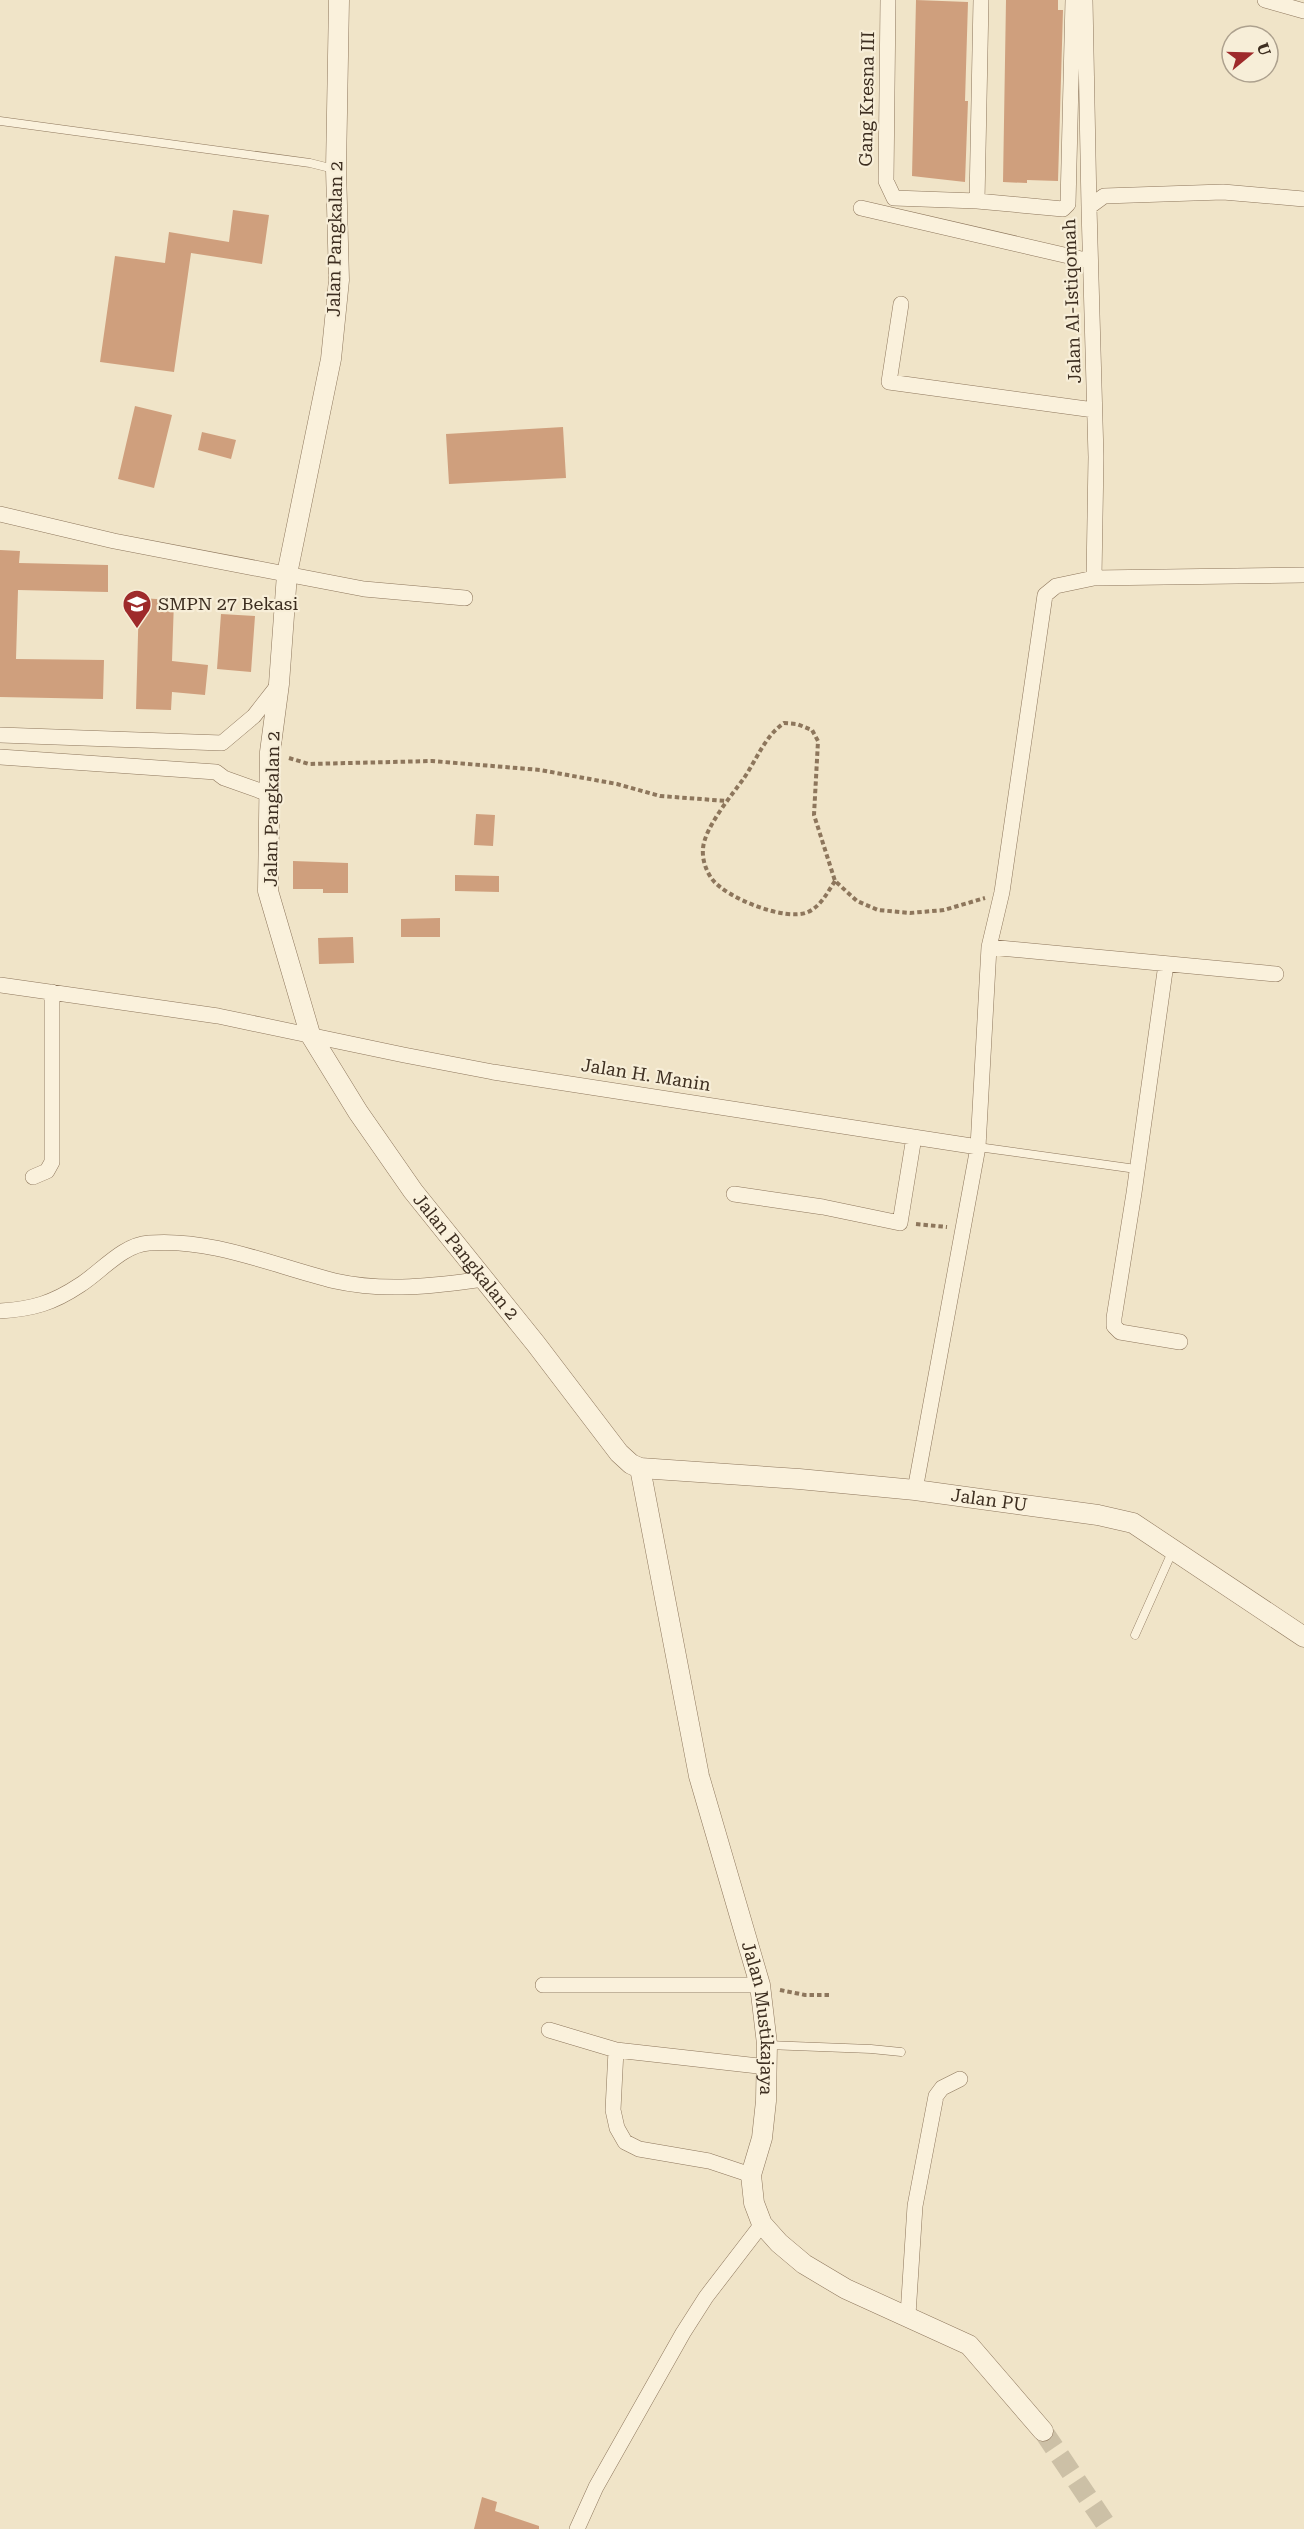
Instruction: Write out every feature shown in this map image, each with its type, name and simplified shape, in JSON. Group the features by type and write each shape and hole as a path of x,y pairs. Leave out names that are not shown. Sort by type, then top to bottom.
{"street":[{"name":"Jalan Pangkalan 2","path":"339,0 336,169 339,280 331,359 287,574 279,684 270,752 268,891 310,1034 358,1112 413,1191 619,1453 631,1464 640,1468"},
{"name":"Gang Kresna III","path":"888,0 886,181 888,190 894,198 977,201 1063,209 1068,204 1073,0"},
{"path":"977,201 981,0"},
{"path":"1085,0 1089,207"},
{"path":"1265,0 1304,11"},
{"name":"Jalan Al-Istiqomah","path":"1094,578 1094,410 1089,207 1104,196 1116,195 1223,192 1304,199"},
{"path":"861,208 1090,261"},
{"path":"901,304 889,382 1094,410"},
{"path":"0,514 114,541 364,589 465,598"},
{"path":"915,1490 978,1147 989,947 1002,892 1045,595 1056,586 1094,578 1304,575"},
{"path":"0,735 222,743 254,716 279,684"},
{"path":"215,744 216,772"},
{"path":"0,757 216,772 224,778 269,794"},
{"path":"989,947 1276,974"},
{"path":"1166,964 1114,1326 1120,1332 1180,1342"},
{"name":"Jalan H. Manin","path":"0,985 218,1016 404,1056 493,1072 978,1147"},
{"path":"33,1178 50,1168 52,1158 52,992"},
{"path":"734,1194 823,1207 900,1223 914,1137"},
{"path":"0,1311 45,1305 82,1284 133,1247 147,1243 191,1244 354,1283 423,1287 484,1279"},
{"name":"Jalan PU","path":"640,1468 915,1490 1098,1515 1133,1523 1304,1637"},
{"name":"Jalan Mustikajaya","path":"640,1468 699,1776 760,1985 767,2044 767,2067 762,2138 751,2175 754,2203 762,2224 779,2243 804,2264 846,2289 969,2344 1042,2431"},
{"path":"543,1985 760,1985"},
{"path":"549,2030 616,2050 767,2067"},
{"path":"616,2050 613,2110 617,2128 625,2142 639,2149 709,2161 751,2175"},
{"path":"908,2315 915,2206 936,2096 942,2088 960,2079"},
{"path":"577,2529 596,2487 683,2333 706,2296 762,2224"}],"lane":[{"path":"0,121 310,163 336,169"},
{"path":"978,1147 1129,1168"},
{"path":"1135,1635 1173,1550"},
{"path":"767,2044 901,2052"}],"path":[{"path":"835,881 818,906 806,913 791,915 757,907 728,892 713,880 704,862 703,847 709,830 773,730 784,723 797,724 812,730 818,741 814,815 835,881 857,901 878,910 910,913 944,910 1002,892"},
{"path":"270,752 309,764 432,761 540,770 617,784 660,796 728,801"},
{"path":"900,1223 963,1228"},
{"path":"760,1985 805,1995 830,1995"}],"building":[{"path":"916,0 968,2 965,182 912,176"},
{"path":"1006,0 1058,0 1058,10 1063,10 1058,181 1003,182"},
{"path":"233,210 269,215 262,264 191,253 174,372 100,362 115,256 165,263 169,232 229,242"},
{"path":"135,406 172,415 154,488 118,479"},
{"path":"563,427 566,478 449,484 446,434"},
{"path":"202,432 236,440 231,459 198,450"},
{"path":"0,550 20,551 19,563 108,565 108,592 18,590 16,659 104,660 103,699 0,697"},
{"path":"139,598 174,600 172,661 208,665 205,695 172,692 171,710 136,709"},
{"path":"221,614 255,616 251,672 217,669"},
{"path":"476,814 495,815 493,846 474,845"},
{"path":"293,861 348,863 348,893 323,893 323,889 293,889"},
{"path":"455,875 499,876 499,892 455,891"},
{"path":"440,918 440,937 401,937 401,919"},
{"path":"353,937 354,963 319,964 318,938"},
{"path":"482,2497 497,2502 495,2511 539,2526 539,2529 474,2529"}],"tunnel":[{"path":"1043,2431 1109,2529"}],"place":[{"name":"SMPN 27 Bekasi","path":"137,630"}]}
